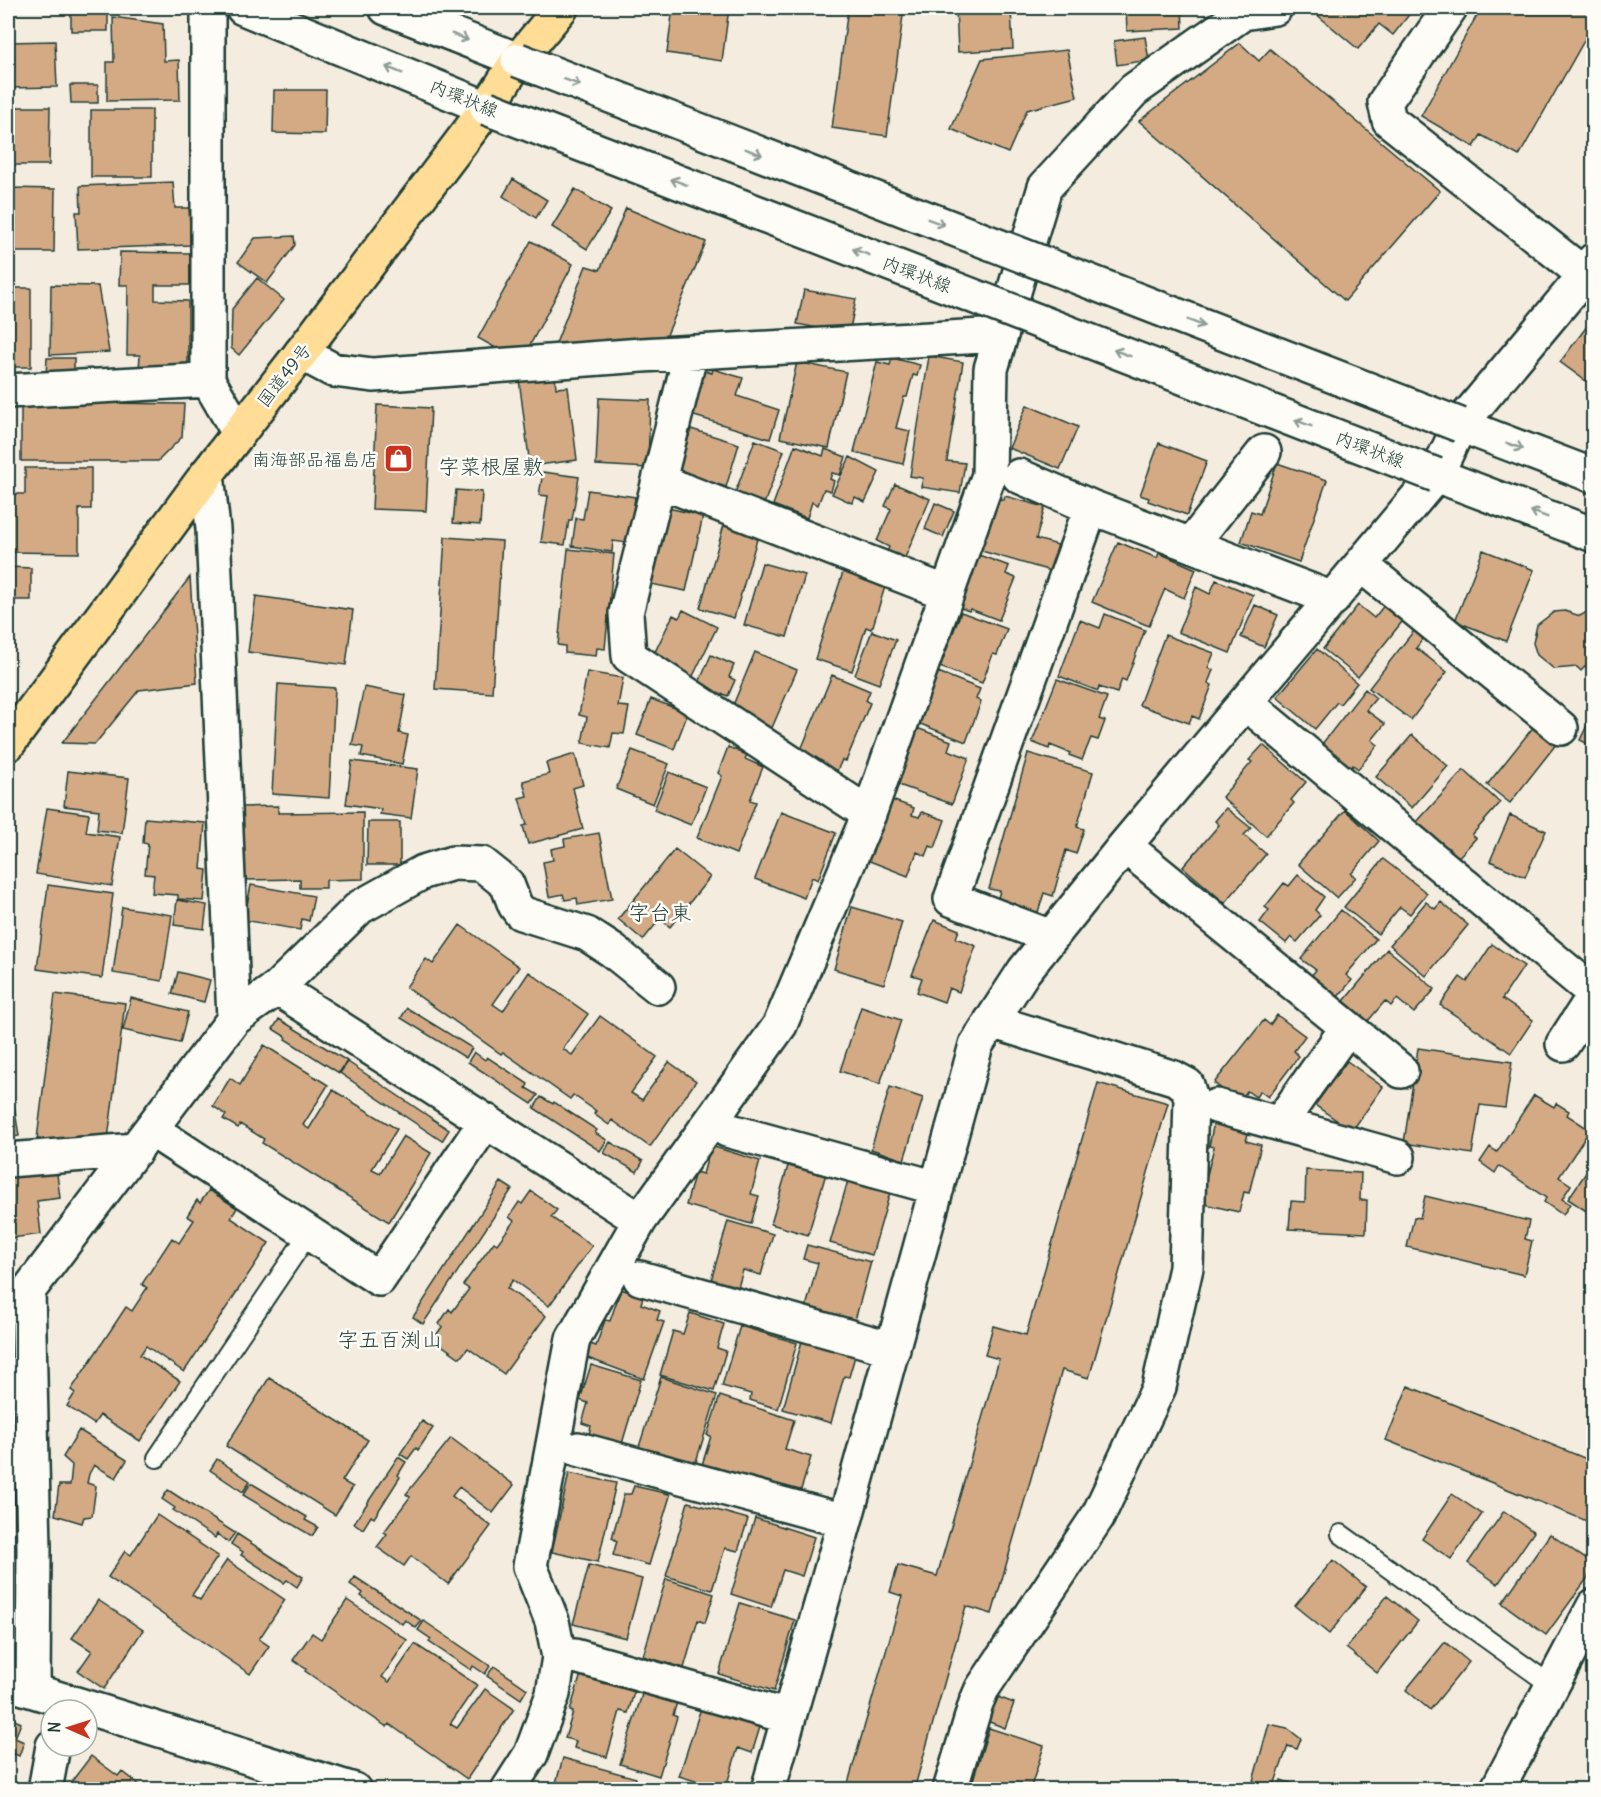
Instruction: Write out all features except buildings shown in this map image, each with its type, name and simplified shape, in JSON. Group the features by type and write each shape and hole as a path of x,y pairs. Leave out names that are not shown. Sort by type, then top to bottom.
{"highway":[{"name":"国道49号","path":"8,744 207,474 488,108 518,60 561,8"}],"street":[{"path":"208,8 208,380 239,433"},
{"name":"内環状線","path":"243,8 488,108 1593,535"},
{"path":"386,8 1593,476"},
{"path":"508,1790 531,1754 553,1694 559,1657 552,1621 530,1566 573,1339 640,1220 780,1025 869,814 989,475 991,369 1045,187 1134,90 1243,14 1275,8"},
{"path":"768,1790 846,1521 976,1045 1024,971 1125,846 1436,475 1460,425 1589,268 1389,120 1385,102 1450,8"},
{"path":"301,353 333,370 373,375 691,352 1001,335"},
{"path":"691,352 626,613 629,656 869,814"},
{"path":"8,391 208,380"},
{"path":"1191,545 1264,452"},
{"path":"207,474 213,529 234,1019"},
{"path":"1019,476 1090,507 1333,599"},
{"path":"659,481 947,593"},
{"path":"1051,938 951,899 1090,507"},
{"path":"1361,565 1560,728"},
{"path":"1246,703 1593,995 1563,1044"},
{"path":"1125,846 1401,1071"},
{"path":"354,1790 41,1695 34,1548 28,1291 234,1019 277,988 360,907 423,872 453,863 482,864 507,884 515,905 521,913 587,934 613,951 658,987"},
{"path":"277,988 640,1220"},
{"path":"950,1790 982,1689 1098,1516 1159,1387 1186,1268 1191,1099 1186,1085 1174,1078 991,1021"},
{"path":"1280,1123 1347,1028"},
{"path":"1216,1106 1398,1157"},
{"path":"8,1160 144,1140 309,1233 379,1279 486,1121"},
{"path":"727,1130 937,1188"},
{"path":"640,1278 893,1348"},
{"path":"578,1449 846,1521"},
{"path":"1497,1790 1593,1606"},
{"path":"575,1656 789,1717"},
{"path":"45,1790 51,1758"}],"lane":[{"path":"157,1458 309,1233"},
{"path":"1341,1534 1551,1685"}],"place":[{"name":"南海部品福島店","path":"399,459"}],"district":[{"name":"字菜根屋敷","path":"491,466"},
{"name":"字台東","path":"660,912"},
{"name":"字五百渕山","path":"390,1339"}]}
